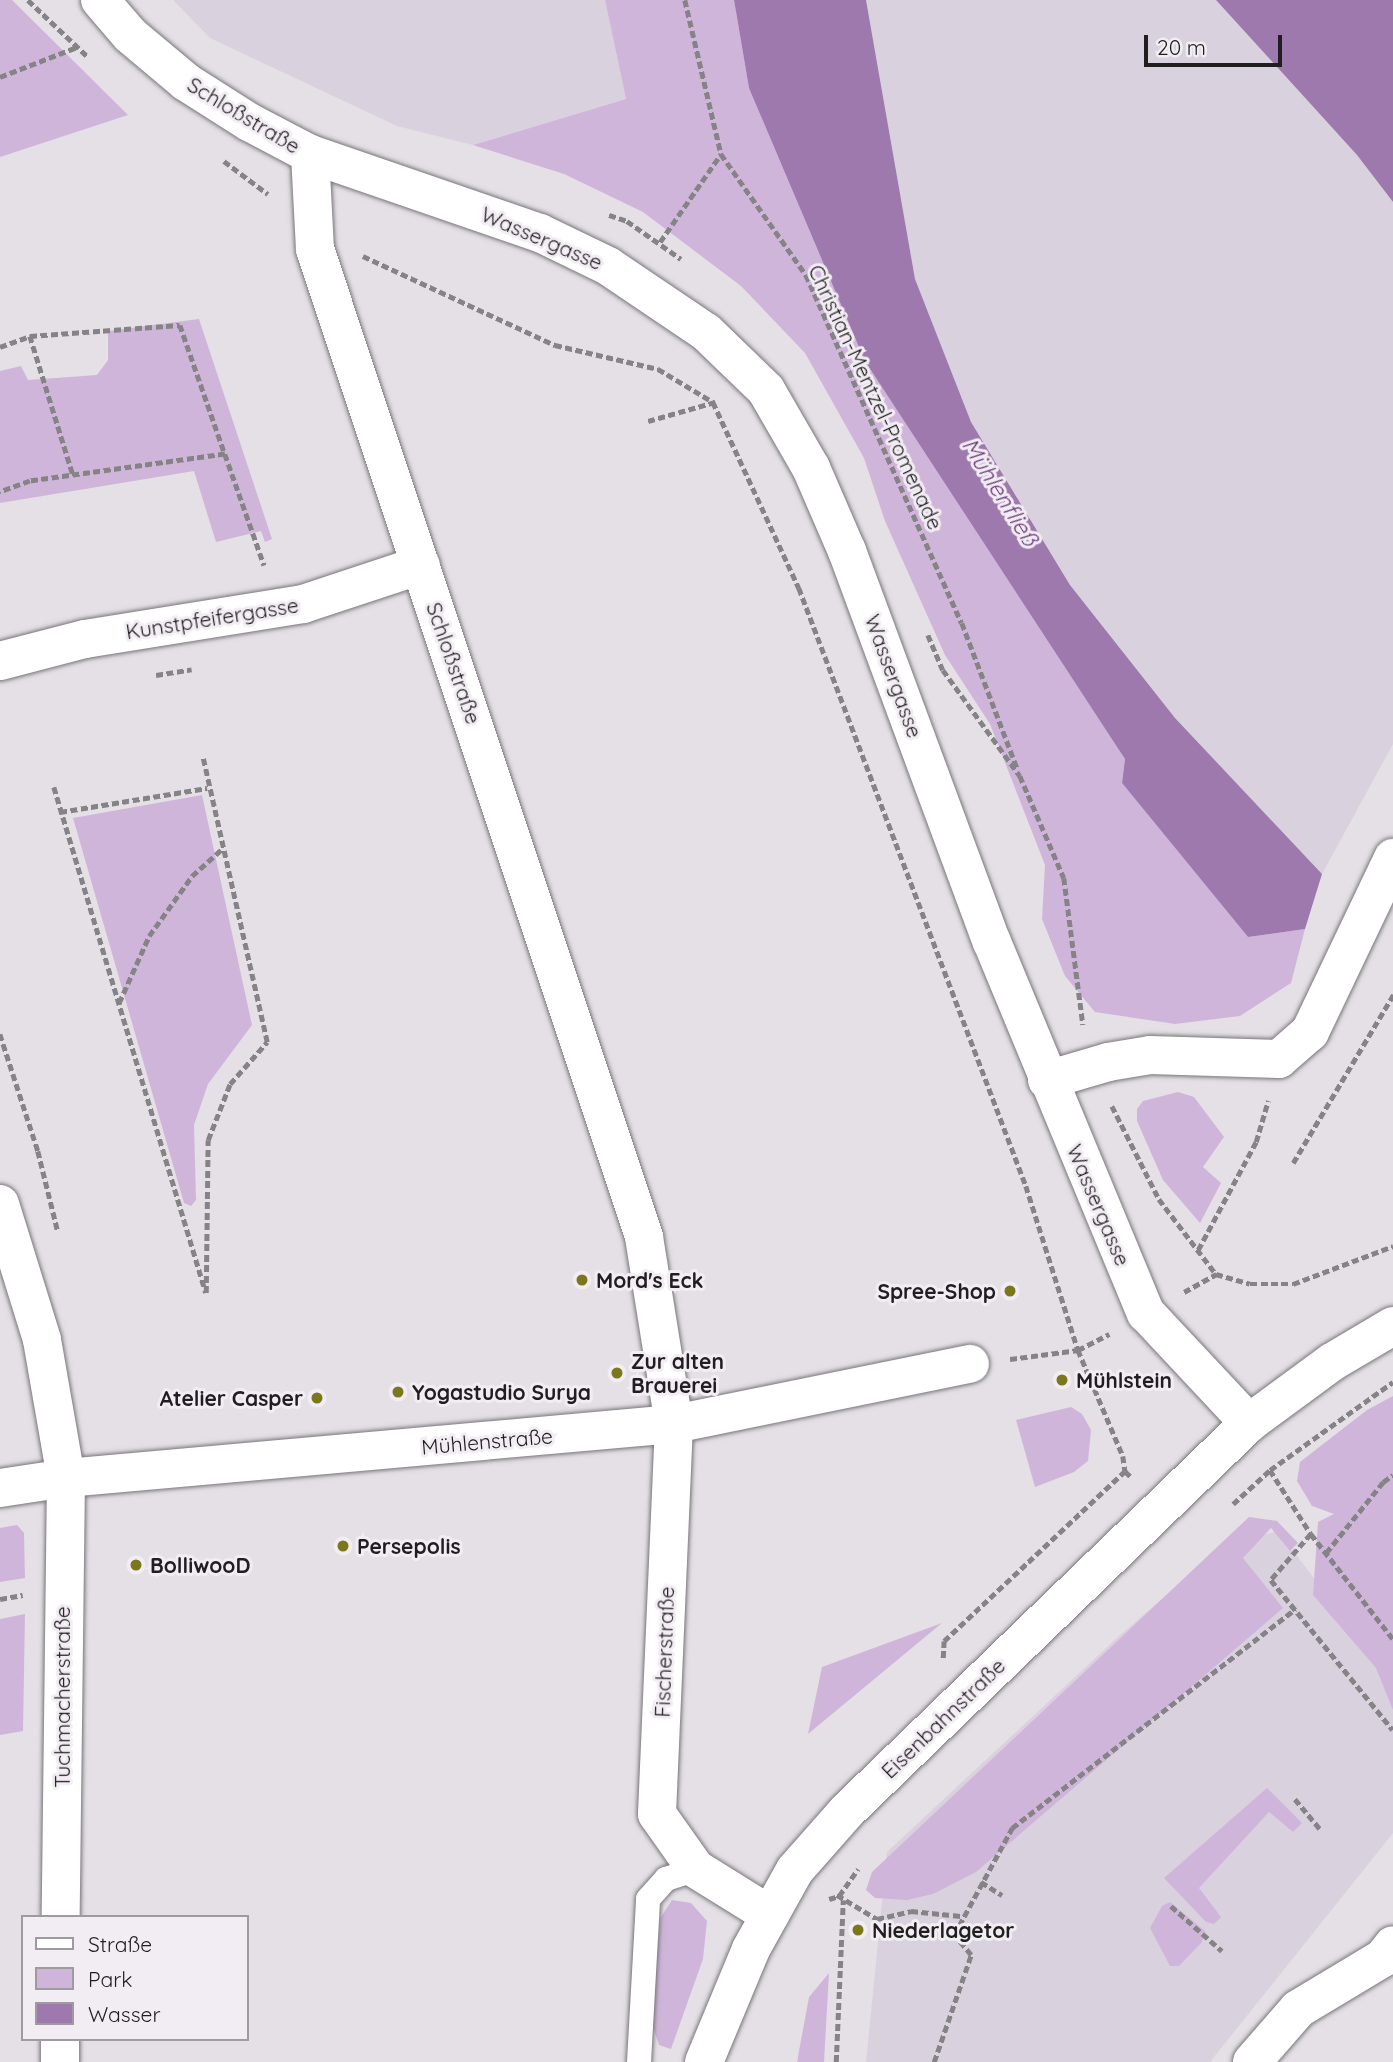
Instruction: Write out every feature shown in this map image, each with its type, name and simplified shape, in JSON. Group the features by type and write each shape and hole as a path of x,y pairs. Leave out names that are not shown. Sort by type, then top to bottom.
{"street":[{"name":"Schloßstraße","path":"100,0 130,35 186,82 310,154 315,249 644,1237 674,1424"},
{"name":"Wassergasse","path":"310,154 540,233 608,265 706,332 766,390 811,468 847,551 1047,1080 1146,1313 1249,1423"},
{"name":"Kunstpfeifergasse","path":"0,661 85,639 279,608 421,565"},
{"path":"1047,1080 1108,1062 1150,1055 1279,1059 1310,1032 1393,858"},
{"name":"Tuchmacherstraße","path":"0,1203 42,1340 66,1478 61,1915"},
{"name":"Eisenbahnstraße","path":"704,2062 770,1915 795,1870 912,1746 1249,1423 1332,1362 1393,1326"},
{"name":"Mühlenstraße","path":"0,1488 66,1478 674,1424 970,1364"},
{"name":"Fischerstraße","path":"674,1424 657,1814 696,1868 770,1915"},
{"path":"1252,2062 1298,2009 1383,1958 1393,1945"},
{"path":"60,2041 60,2062"}],"lane":[{"path":"639,2062 648,1899 666,1879 696,1868"}],"path":[{"path":"28,0 95,63"},
{"name":"Christian-Mentzel-Promenade","path":"685,0 721,154 806,275 962,624 1020,776"},
{"path":"0,77 77,47"},
{"path":"602,212 660,242 721,154"},
{"path":"221,159 314,231 555,345 658,369 713,402 799,588 1026,1186 1078,1350 1123,1456 1125,1471 944,1641"},
{"path":"0,347 30,336 180,326 279,608"},
{"path":"30,336 73,475"},
{"path":"648,421 766,390"},
{"path":"0,492 30,481 225,454"},
{"path":"54,787 206,1293 208,1140 230,1084 267,1042 207,788 203,758"},
{"path":"60,812 207,788"},
{"path":"119,1004 149,936 192,876 222,849"},
{"path":"1293,1163 1393,995"},
{"path":"0,1034 38,1151 60,1240"},
{"path":"1198,1251 1256,1142 1279,1059"},
{"path":"1216,1274 1250,1284 1293,1284 1393,1246"},
{"path":"970,1364 1078,1350"},
{"path":"1393,1382 1270,1470 1311,1534 1393,1639"},
{"path":"1326,1553 1382,1482 1393,1475"},
{"path":"1311,1534 1271,1580 1393,1730"},
{"path":"934,2062 971,1955 954,1935 961,1916 1012,1828 1295,1609"},
{"path":"1295,1799 1321,1829"},
{"path":"795,1870 877,1919 911,1911 961,1916"},
{"path":"981,1882 1002,1895"},
{"path":"836,2062 843,1899"},
{"path":"1171,1906 1222,1951"}],"shaded area":[{"path":"173,0 605,0 626,99 473,145 397,126 210,38"},
{"path":"866,0 1216,0 1357,155 1393,202 1393,744 1322,874 1175,718 1070,585 971,422 915,279"},
{"path":"1278,1531 1393,1682 1393,1833 1210,2062 866,2062 887,1852 1119,1636 1224,1545"}],"green space":[{"path":"0,0 12,0 128,115 0,157"},
{"path":"605,0 734,0 749,88 1125,759 1122,783 1248,937 1305,929 1291,983 1240,1016 1175,1024 1095,1012 1065,976 1042,919 1045,865 990,724 945,655 885,521 864,458 805,353 741,286 643,212 564,174 473,145 626,99"},
{"path":"199,319 272,539 265,542 261,531 216,542 194,471 0,503 0,371 21,366 28,380 97,375 108,360 108,331"},
{"path":"202,795 252,1025 208,1084 194,1125 196,1200 191,1206 184,1203 73,818"},
{"path":"1178,1092 1194,1097 1224,1137 1203,1167 1221,1183 1200,1223 1163,1180 1137,1121 1137,1109 1143,1101"},
{"path":"1393,1396 1393,1710 1376,1668 1313,1595 1318,1522 1334,1514 1312,1506 1297,1481 1300,1462 1367,1410"},
{"path":"1071,1407 1082,1414 1091,1430 1088,1461 1074,1472 1035,1487 1016,1420"},
{"path":"1249,1517 1277,1521 1298,1543 1290,1551 1271,1528 1243,1558 1283,1608 976,1872 933,1894 907,1900 875,1898 866,1890 872,1872"},
{"path":"17,1525 24,1533 25,1578 0,1582 0,1528"},
{"path":"25,1614 23,1731 0,1735 0,1619"},
{"path":"942,1623 808,1734 822,1667"},
{"path":"1267,1788 1302,1823 1293,1832 1269,1812 1199,1888 1221,1917 1214,1924 1206,1922 1164,1878"},
{"path":"672,1900 691,1903 707,1921 703,1959 671,2049 659,2045 649,2015 661,1917"},
{"path":"1170,1902 1205,1931 1202,1942 1179,1966 1170,1966 1150,1928 1162,1906"},
{"path":"829,1973 824,2062 797,2062 809,1997"}],"water":[{"name":"Mühlenfließ","path":"734,0 866,0 915,279 971,422 1070,585 1175,718 1322,874 1305,929 1248,937 1122,783 1125,759 865,361 749,88"},
{"path":"1216,0 1393,0 1393,202 1357,155"}],"place":[{"name":"Mord's Eck","path":"582,1280"},
{"name":"Spree-Shop","path":"1010,1291"},
{"name":"Zur alten Brauerei","path":"617,1373"},
{"name":"Mühlstein","path":"1062,1380"},
{"name":"Yogastudio Surya","path":"398,1392"},
{"name":"Atelier Casper","path":"317,1398"},
{"name":"Persepolis","path":"343,1546"},
{"name":"BolliwooD","path":"136,1565"},
{"name":"Niederlagetor","path":"858,1930"}]}
